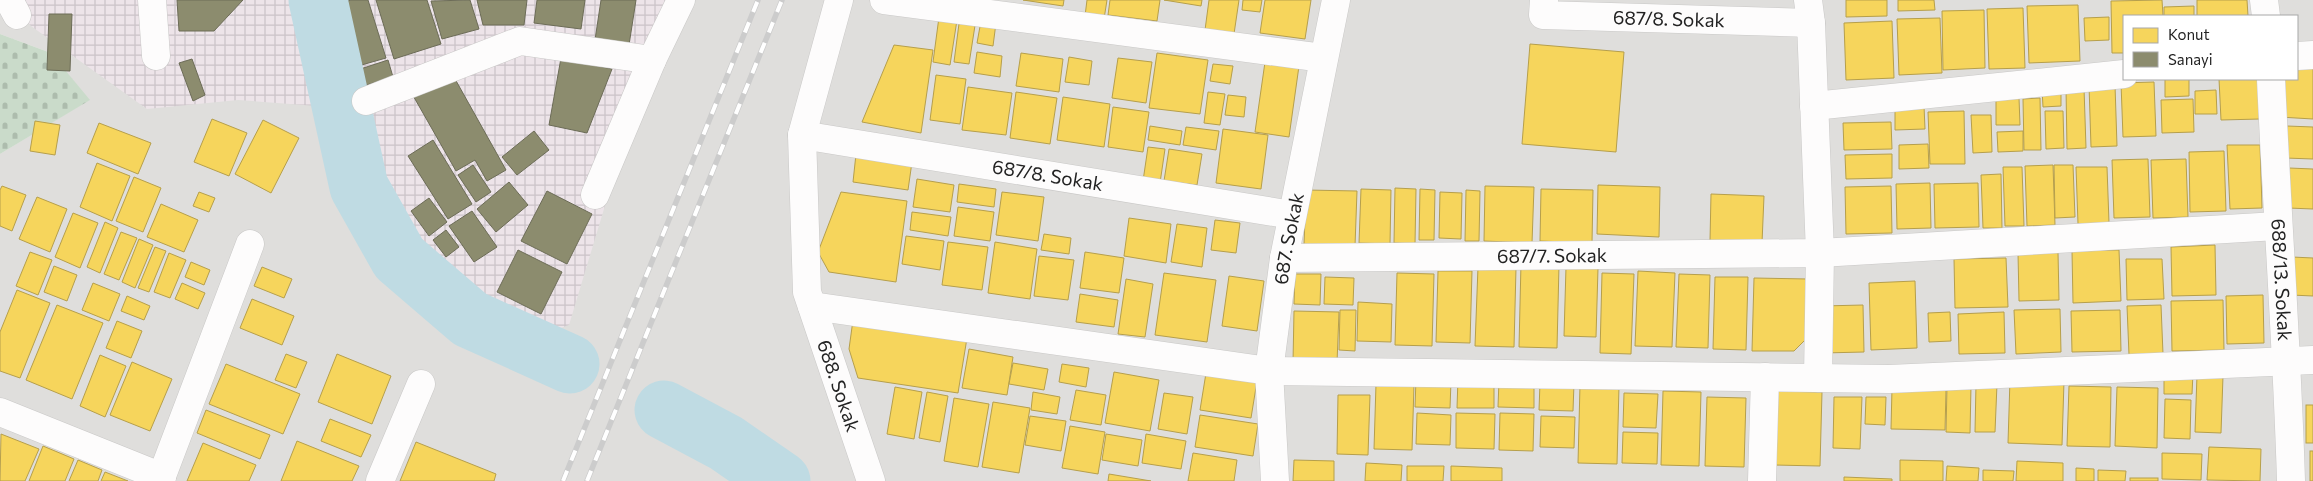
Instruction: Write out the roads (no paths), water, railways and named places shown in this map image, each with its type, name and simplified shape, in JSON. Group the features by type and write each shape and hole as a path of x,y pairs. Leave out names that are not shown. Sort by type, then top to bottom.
{"street":[{"path":"152,0 156,56"},
{"path":"595,195 652,60 681,0"},
{"name":"688. Sokak","path":"839,0 802,136 810,299 871,481"},
{"path":"884,0 1323,58"},
{"name":"687. Sokak","path":"1274,481 1269,371 1284,258 1336,0"},
{"name":"687/8. Sokak","path":"1544,0 1543,15 1809,11"},
{"path":"2264,0 2266,15"},
{"path":"1809,11 1820,253 1818,378"},
{"path":"366,101 520,40 652,60"},
{"path":"2298,56 2313,55"},
{"path":"1814,106 2123,74"},
{"name":"688/13. Sokak","path":"2271,80 2277,226 2300,361 2291,481"},
{"name":"687/8. Sokak","path":"802,136 1292,215"},
{"name":"687/7. Sokak","path":"1284,258 1820,253 2277,226"},
{"path":"0,412 161,479 250,244"},
{"path":"810,299 1269,371 1890,379 2300,361"},
{"path":"1762,481 1765,378"},
{"path":"380,481 421,384"}],"waterway":[{"path":"318,0 359,187 399,258 470,319 570,364"},
{"path":"664,410 726,443 781,481"}],"railway":[{"path":"563,481 758,0"},
{"path":"587,481 782,0"}]}
